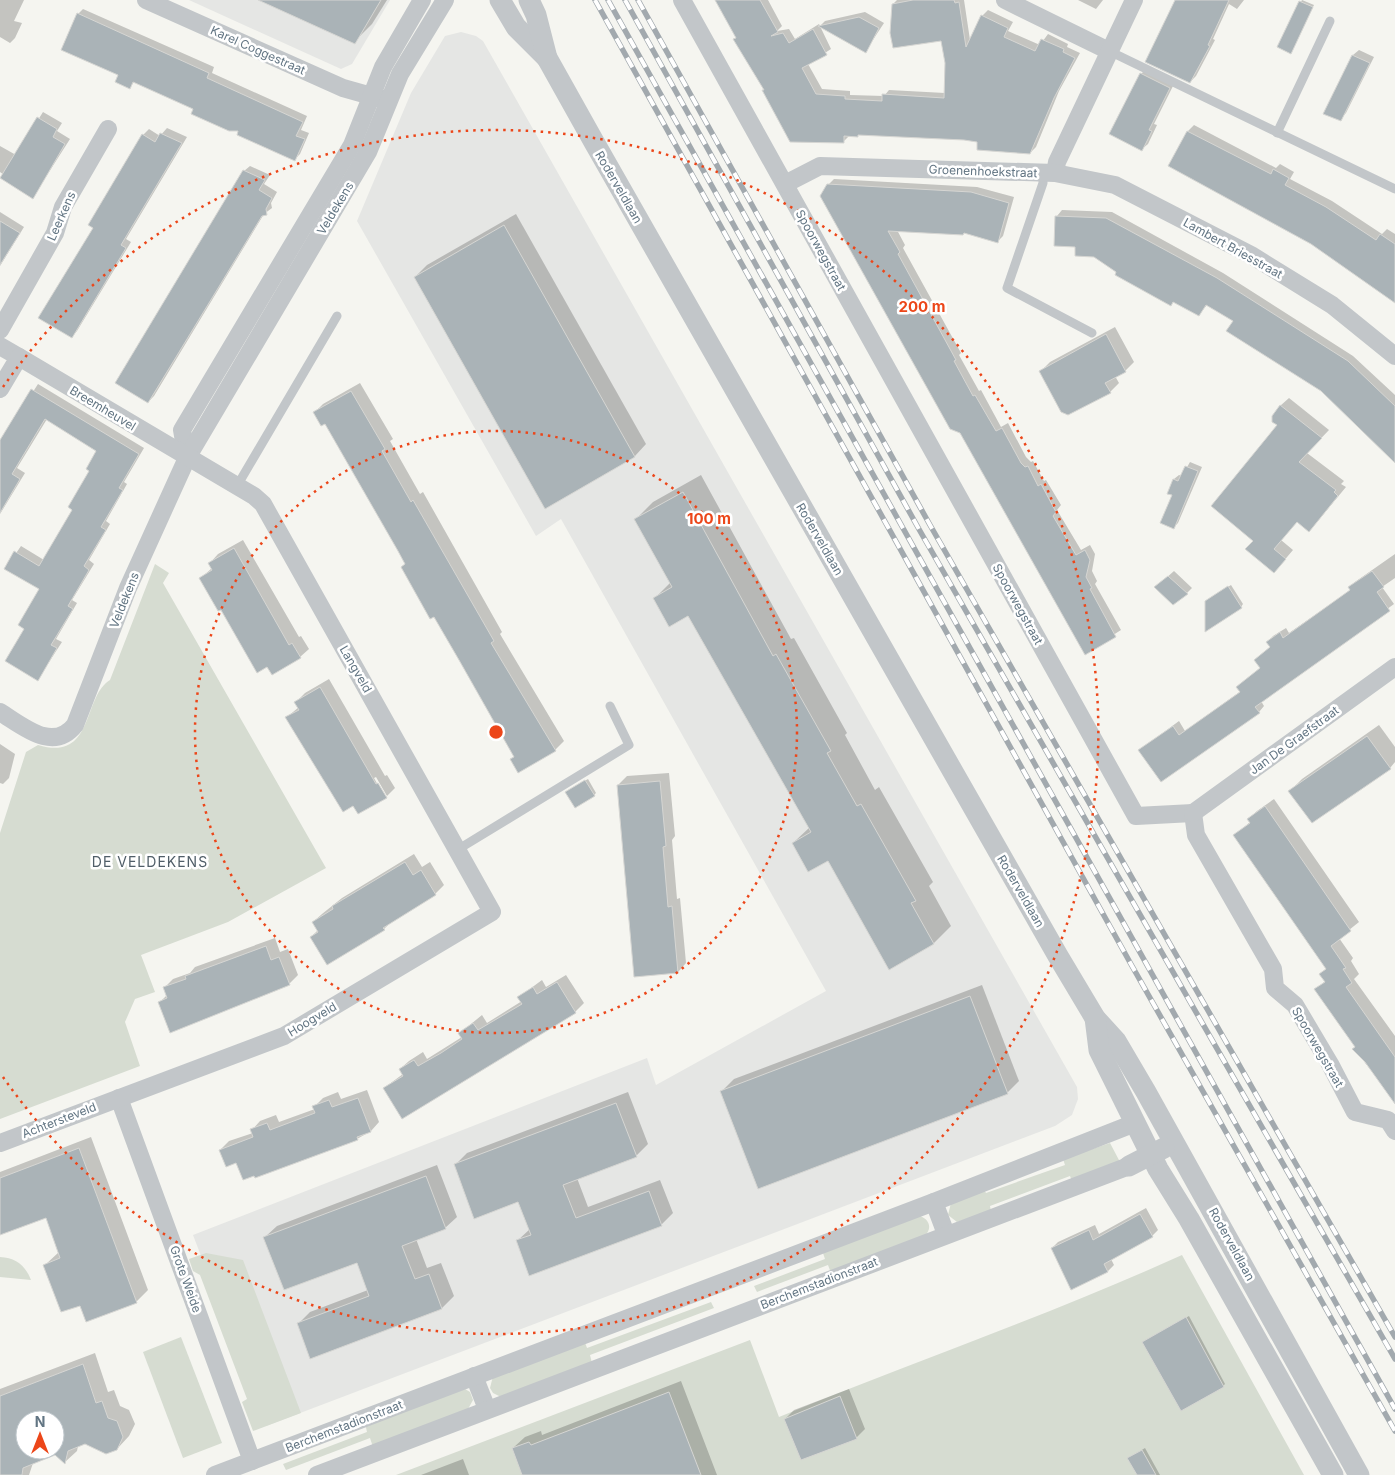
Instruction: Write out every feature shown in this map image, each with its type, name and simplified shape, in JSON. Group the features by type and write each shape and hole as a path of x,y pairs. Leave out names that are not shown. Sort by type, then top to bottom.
{"street":[{"name":"Karel Coggestraat","path":"146,0 343,88 388,101"},
{"path":"371,96 383,67 422,0"},
{"path":"388,101 400,74 445,0"},
{"name":"Roderveldlaan","path":"500,0 516,27 547,58"},
{"name":"Roderveldlaan","path":"529,0 536,15 547,58 805,513 1096,1018 1116,1041 1158,1113 1360,1475"},
{"name":"Spoorwegstraat","path":"682,0 1136,816 1193,813 1196,836 1272,969 1275,988 1295,1006 1330,1064 1355,1112 1388,1120 1395,1131"},
{"path":"1005,0 1109,51"},
{"name":"Groenenhoekstraat","path":"785,184 820,166 1049,173 1057,162 1134,0"},
{"name":"Veldekens","path":"266,306 352,145 371,96"},
{"name":"Veldekens","path":"0,712 40,736 59,737 70,731 75,725 128,588 187,458 182,430 368,152 388,101"},
{"name":"Leerkens","path":"0,330 55,233 63,206 108,129"},
{"name":"Lambert Briesstraat","path":"1049,173 1116,185 1251,255 1332,305 1395,356"},
{"path":"0,346 19,357 0,389"},
{"name":"Breemheuvel","path":"19,357 187,458"},
{"name":"Langveld","path":"187,458 254,496 262,504 492,912"},
{"name":"Jan De Graefstraat","path":"1193,813 1395,667"},
{"name":"Hoogveld","path":"119,1098 284,1036 492,912"},
{"name":"Roderveldlaan","path":"1096,1018 1099,1050 1162,1178 1190,1219 1333,1475"},
{"name":"Achtersteveld","path":"0,1143 119,1098"},
{"name":"Grote Weide","path":"119,1098 252,1461"},
{"path":"1135,1123 1158,1113"},
{"name":"Berchemstadionstraat","path":"215,1475 934,1202 1135,1123"},
{"name":"Berchemstadionstraat","path":"317,1475 946,1234 1129,1166 1175,1143"},
{"path":"934,1202 946,1234"},
{"path":"474,1376 487,1409"}],"lane":[{"path":"1277,133 1330,21"},
{"path":"1109,51 1395,190"},
{"path":"1049,173 1043,184 1007,288 1092,333"},
{"path":"237,486 338,316"},
{"path":"457,850 629,745 610,706"}],"shaded area":[{"path":"189,0 390,0 352,64 341,69"},
{"path":"461,32 476,36 483,41 1077,1087 1078,1099 1072,1115 1055,1126 266,1426 193,1235 647,1058 656,1085 826,991 561,519 536,536 357,221 411,93 445,36"},
{"path":"155,564 169,573 163,583 326,868 228,922 141,955 155,992 135,999 125,1022 140,1066 0,1119 0,833 26,752 38,745 56,748 69,744 78,736 85,725 101,688 110,680"},
{"path":"1110,1143 1120,1162 1072,1181 1070,1176 990,1206 991,1211 957,1222 948,1215 951,1203 983,1188 986,1193 1065,1165 1063,1159"},
{"path":"917,1215 924,1218 928,1223 929,1229 925,1236 831,1273 828,1265 757,1292 754,1286 825,1259 822,1250"},
{"path":"206,1253 243,1260 301,1413 253,1431 242,1402 247,1399 200,1275 193,1271 189,1259"},
{"path":"1182,1255 1304,1475 396,1475 750,1340 779,1417 1082,1298"},
{"path":"0,1257 19,1263 26,1270 31,1280 0,1277"},
{"path":"711,1302 714,1308 590,1355 592,1363 501,1397 493,1393 490,1388 493,1376 584,1340 587,1348"},
{"path":"181,1337 222,1443 183,1458 143,1352"},
{"path":"465,1389 470,1392 473,1400 468,1409 373,1447 370,1438 286,1470 283,1464 367,1432 365,1423"}],"building":[{"path":"258,0 381,0 355,44"},
{"path":"715,0 760,0 778,32 771,36 783,33 789,43 813,29 827,55 802,68 816,94 845,96 845,99 882,101 882,94 944,98 945,63 941,41 893,48 890,33 892,4 913,0 954,0 955,3 959,2 966,47 981,15 1008,28 1004,37 1035,51 1041,39 1064,49 1063,52 1075,58 1054,98 1030,154 977,150 977,142 964,140 858,135 858,137 844,136 844,143 790,142 762,90 764,90 733,39 736,38"},
{"path":"1175,0 1229,0 1208,45 1210,46 1190,83 1145,62"},
{"path":"1299,1 1313,7 1291,54 1277,47"},
{"path":"77,13 209,73 207,78 303,122 296,136 305,139 295,161 237,135 238,131 229,131 191,114 193,109 133,82 130,89 115,82 118,75 61,50"},
{"path":"859,17 879,28 866,53 818,26"},
{"path":"1352,55 1370,63 1341,121 1323,114"},
{"path":"1140,73 1170,88 1149,130 1152,131 1142,151 1109,134"},
{"path":"37,117 57,129 53,137 65,144 33,199 0,178"},
{"path":"1187,131 1271,174 1273,169 1289,178 1285,185 1326,207 1376,240 1380,234 1395,244 1395,303 1311,244 1168,166"},
{"path":"160,133 182,143 121,245 126,248 72,338 38,318 93,228 88,225 142,134 155,142"},
{"path":"243,170 265,180 259,190 272,198 266,209 267,215 262,216 148,403 115,383"},
{"path":"827,184 971,192 1009,203 998,243 964,233 963,235 888,231 900,252 898,254 956,360 954,361 973,396 975,395 996,431 1002,428 1021,463 1025,467 1028,466 1038,486 1041,484 1056,512 1053,516 1076,555 1085,550 1090,560 1086,577 1092,588 1090,589 1116,637 1085,655 960,433 950,429 820,196"},
{"path":"1055,216 1106,218 1217,278 1348,361 1395,406 1395,463 1321,391 1226,331 1233,321 1206,305 1199,316 1173,302 1171,306 1115,275 1116,272 1094,257 1075,256 1075,247 1054,246"},
{"path":"0,221 20,233 0,265"},
{"path":"504,225 635,457 545,509 414,277"},
{"path":"1106,334 1126,372 1105,383 1111,393 1068,415 1061,412 1039,371"},
{"path":"31,389 139,454 119,488 123,490 101,527 106,530 84,566 89,570 68,606 73,609 51,645 57,648 38,681 5,661 24,629 18,625 39,589 4,569 14,551 39,566 72,510 68,507 89,471 86,469 96,451 45,419 12,474 20,479 0,513 0,440"},
{"path":"351,391 385,449 382,451 411,502 413,500 494,641 491,643 556,751 518,773 510,759 514,757 459,660 434,617 430,619 401,567 405,564 398,551 325,424 321,426 313,412"},
{"path":"1280,405 1322,438 1299,462 1336,490 1334,492 1338,496 1309,532 1297,522 1274,549 1286,559 1274,573 1245,549 1253,541 1211,506 1277,425 1272,422 1272,416"},
{"path":"1185,466 1198,471 1174,529 1160,523 1172,495 1167,494 1173,479 1178,481"},
{"path":"683,492 773,656 776,654 831,751 827,753 857,806 861,804 916,901 911,903 934,944 889,970 828,861 808,872 792,843 811,832 688,616 669,627 653,598 672,587 634,519"},
{"path":"234,548 289,645 292,643 301,658 272,675 267,667 257,673 221,610 218,611 199,578 212,570 208,563"},
{"path":"1372,571 1384,587 1377,592 1390,611 1255,707 1260,713 1161,782 1138,750 1173,726 1179,735 1240,692 1236,687 1260,668 1254,660 1270,647 1266,642 1280,632 1283,638 1350,590 1348,587"},
{"path":"1168,576 1188,594 1173,605 1154,587"},
{"path":"1228,586 1242,608 1205,632 1205,601"},
{"path":"320,687 376,784 378,783 387,798 358,814 353,806 343,812 285,717 299,710 294,702"},
{"path":"1367,736 1391,769 1312,823 1288,791"},
{"path":"585,780 595,796 575,808 565,792"},
{"path":"660,781 666,846 663,847 668,907 672,906 678,973 634,977 617,785"},
{"path":"1265,806 1351,931 1331,946 1346,968 1343,969 1352,983 1346,987 1395,1057 1395,1104 1365,1062 1352,1049 1355,1047 1314,989 1325,982 1319,974 1326,969 1233,835 1250,823 1247,819"},
{"path":"405,862 413,875 421,870 436,895 383,928 385,930 327,965 310,937 318,932 312,922 333,909 332,906"},
{"path":"266,946 271,960 279,957 290,985 170,1033 158,1002 167,998 163,987 186,979 185,976"},
{"path":"557,982 576,1013 402,1119 383,1088 403,1076 399,1069 414,1060 418,1066 462,1039 458,1033 473,1023 478,1030 522,1004 517,997 533,987 537,994"},
{"path":"970,996 1008,1094 758,1189 720,1091"},
{"path":"358,1098 371,1132 357,1137 358,1140 255,1178 254,1176 243,1180 236,1163 226,1167 219,1150 253,1137 250,1129 267,1123 270,1130 315,1113 312,1106 329,1100 332,1107"},
{"path":"616,1103 637,1157 563,1185 576,1218 649,1191 662,1226 529,1276 516,1240 531,1235 518,1202 474,1219 454,1164"},
{"path":"79,1148 137,1303 86,1322 80,1306 61,1312 43,1265 60,1258 46,1218 0,1235 0,1178"},
{"path":"426,1176 446,1229 402,1246 415,1279 429,1274 442,1309 310,1359 297,1323 369,1296 357,1263 284,1290 263,1237"},
{"path":"1140,1214 1153,1237 1104,1264 1108,1272 1071,1290 1051,1248 1089,1230 1093,1240"},
{"path":"1186,1317 1224,1387 1181,1411 1142,1342"},
{"path":"83,1364 96,1403 102,1401 108,1418 117,1421 123,1437 117,1450 106,1454 85,1444 68,1451 65,1464 61,1460 65,1460 65,1410 15,1410 15,1460 43,1460 23,1468 22,1475 0,1475 0,1396"},
{"path":"669,1392 701,1475 522,1475 512,1448 529,1442 531,1445"},
{"path":"840,1396 857,1439 801,1460 784,1419"},
{"path":"1142,1450 1156,1475 1137,1475 1127,1458"}],"railway":[{"path":"595,0 1132,966 1395,1431"},
{"path":"608,0 1395,1409"},
{"path":"625,0 920,531 1395,1359"},
{"path":"638,0 930,525 1395,1337"}],"district":[{"name":"DE VELDEKENS","path":"150,861"}]}
